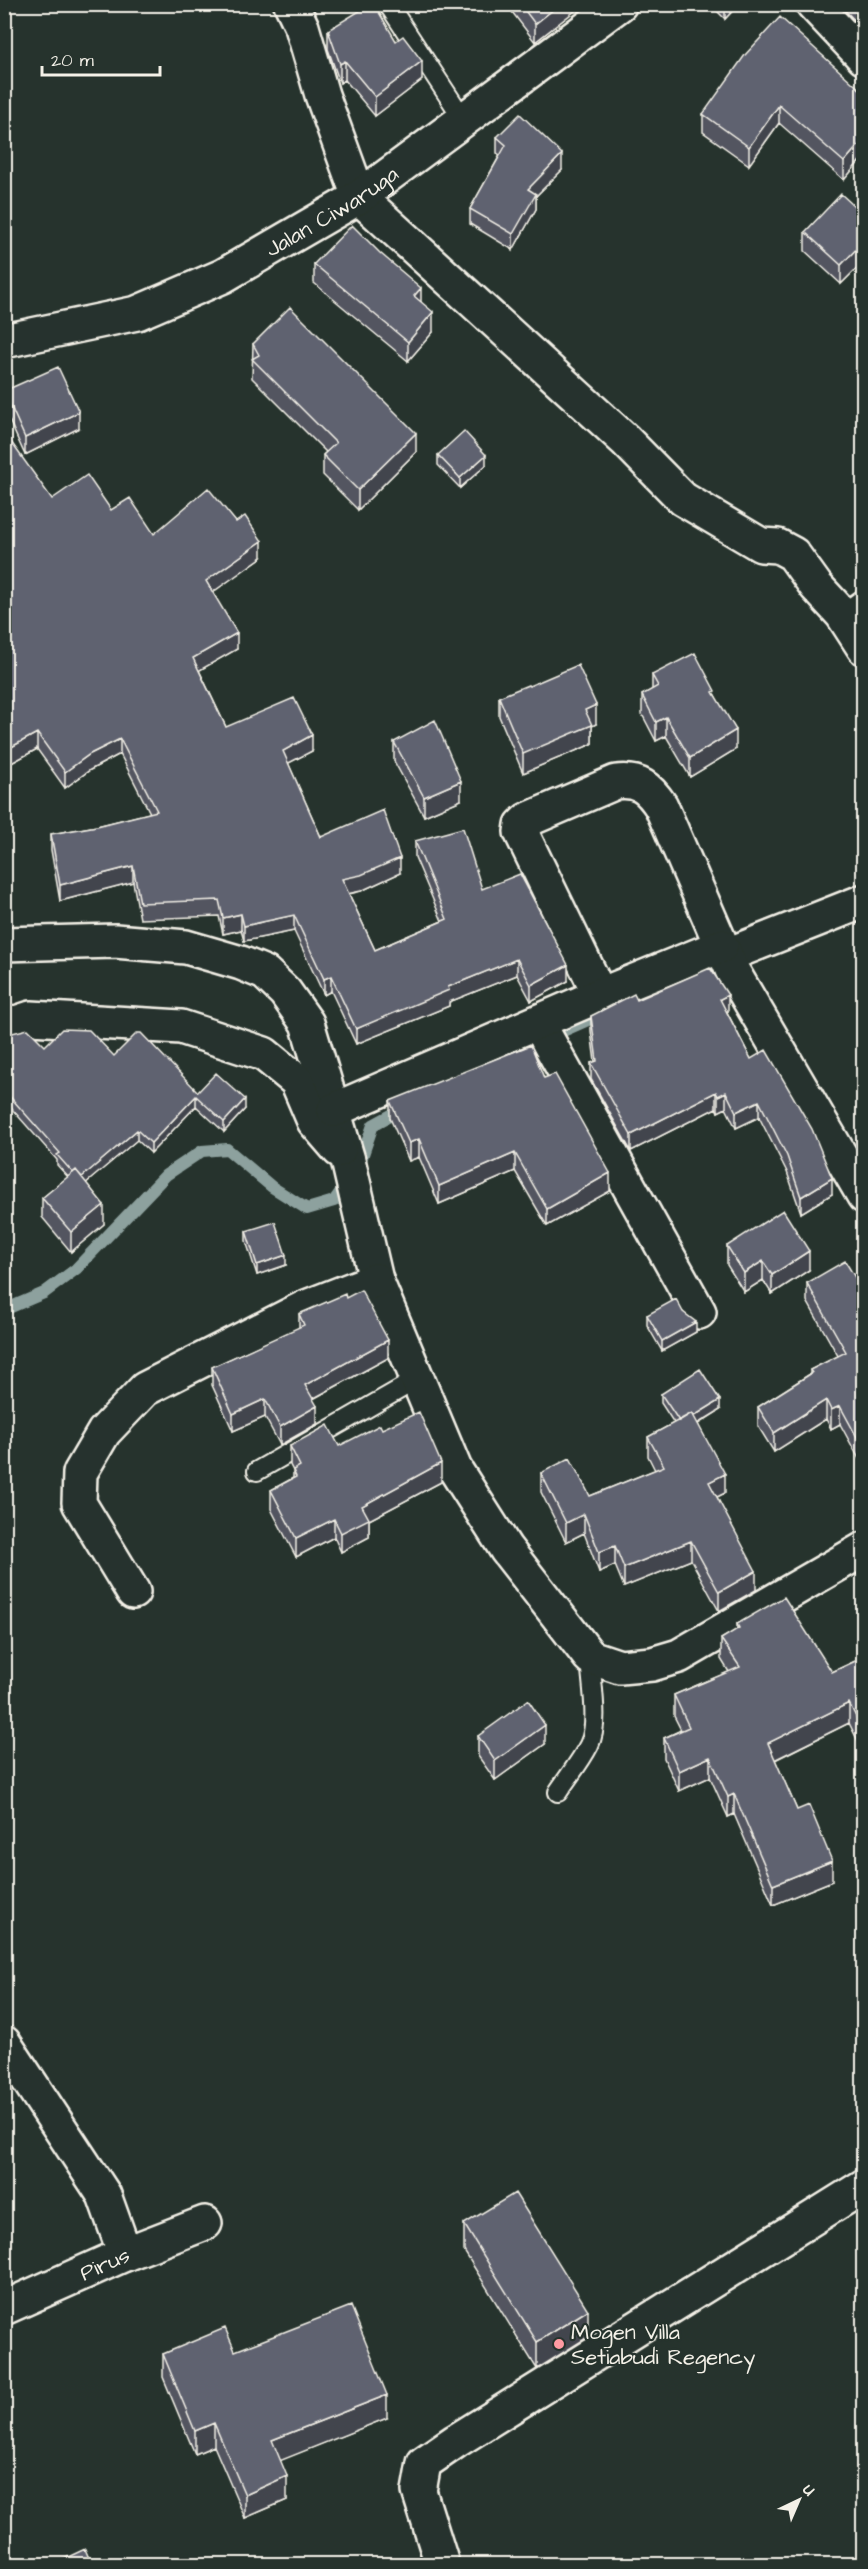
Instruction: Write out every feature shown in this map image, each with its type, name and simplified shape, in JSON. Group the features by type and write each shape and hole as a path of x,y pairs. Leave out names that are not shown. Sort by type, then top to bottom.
{"street":[{"path":"291,4 302,27 322,95 359,197 625,440 683,499 761,545 778,546 788,550 816,586 853,606 864,648"},
{"name":"Jalan Ciwaruga","path":"4,341 137,313 223,276 359,197 620,4"},
{"path":"813,4 864,58"},
{"path":"600,995 521,832 522,825 527,820 616,782 630,780 643,784 661,806 733,972 864,1196"},
{"path":"334,1110 600,995 864,901"},
{"path":"4,944 115,941 186,947 241,963 265,973 285,992 307,1023 348,1160 376,1280 455,1469 506,1549 590,1657 620,1667 652,1664 678,1656 864,1550"},
{"path":"4,1027 32,1018 181,1027 264,1054 297,1081 314,1120 348,1160"},
{"path":"538,1023 699,1312"},
{"path":"133,1592 79,1503 80,1473 104,1432 145,1389 304,1308 376,1280"},
{"path":"4,2043 104,2195 125,2254"},
{"path":"442,2565 418,2491 424,2463 864,2186"},
{"name":"Pirus","path":"4,2308 125,2254 205,2223"}],"lane":[{"path":"388,4 464,120"},
{"path":"257,1471 416,1380"},
{"path":"558,1792 589,1745 593,1735 594,1705 590,1657"}],"building":[{"path":"374,4 396,41 403,36 422,61 375,97 345,61 340,64 328,30"},
{"path":"520,4 560,4 535,24"},
{"path":"856,4 864,4 864,13"},
{"path":"780,17 864,93 864,139 844,162 779,105 749,147 703,114 745,55"},
{"path":"520,114 562,154 528,189 536,194 513,234 470,209 506,145 497,137"},
{"path":"841,194 864,215 864,241 841,265 805,232"},
{"path":"352,225 421,288 414,296 433,312 408,342 314,264"},
{"path":"290,307 416,433 358,490 323,455 336,443 252,359 259,355 253,344"},
{"path":"58,367 79,412 25,438 4,391"},
{"path":"464,431 486,455 460,478 438,455"},
{"path":"6,435 52,499 87,475 111,510 130,498 154,534 208,488 236,522 245,516 262,541 206,581 237,633 193,658 226,727 294,698 312,735 283,751 321,837 383,810 400,858 361,875 342,879 375,950 447,919 415,841 463,828 482,889 520,874 568,965 531,985 517,959 448,987 449,990 356,1029 331,976 324,979 294,915 244,926 241,914 223,918 219,900 140,903 133,866 60,885 51,834 97,826 157,811 120,739 90,754 65,772 37,733 4,751 4,436"},
{"path":"695,653 715,691 713,692 736,730 690,758 666,717 656,722 642,695 658,686 652,675"},
{"path":"578,665 596,705 585,710 592,725 523,754 499,697"},
{"path":"435,720 461,781 424,797 394,742"},
{"path":"710,968 728,995 720,999 751,1059 766,1050 812,1129 832,1178 801,1197 787,1156 759,1101 736,1112 726,1092 718,1096 716,1092 631,1135 591,1063 597,1061 591,1016 634,994 637,1000"},
{"path":"28,1029 45,1046 62,1029 89,1030 114,1056 137,1033 141,1033 198,1092 216,1073 245,1099 224,1122 196,1096 151,1143 137,1130 82,1177 76,1170 73,1173 57,1155 60,1153 4,1090 4,1035"},
{"path":"531,1045 544,1078 555,1074 610,1173 547,1209 515,1153 439,1186 419,1139 409,1143 390,1101"},
{"path":"76,1170 104,1205 71,1232 42,1198"},
{"path":"783,1210 809,1251 772,1275 763,1261 744,1273 727,1246"},
{"path":"275,1222 286,1255 257,1265 246,1231"},
{"path":"845,1261 864,1292 864,1450 840,1406 831,1410 826,1400 774,1433 758,1407 812,1373 810,1370 846,1352 807,1283"},
{"path":"361,1290 388,1340 305,1385 317,1406 280,1427 265,1399 233,1414 212,1367 304,1325 299,1314 345,1294 346,1298"},
{"path":"676,1299 683,1312 696,1322 662,1341 647,1315"},
{"path":"700,1369 720,1400 694,1416 692,1413 679,1421 661,1394"},
{"path":"419,1412 441,1463 362,1506 369,1519 341,1533 334,1519 296,1538 271,1490 296,1477 293,1470 300,1466 290,1446 328,1425 339,1446 380,1425 382,1429"},
{"path":"692,1413 725,1474 709,1482 756,1571 719,1592 691,1541 624,1568 615,1546 599,1552 584,1514 566,1523 541,1473 570,1458 590,1496 664,1466 648,1437"},
{"path":"784,1597 832,1672 864,1657 864,1733 849,1703 768,1743 797,1810 809,1805 832,1861 773,1885 734,1794 728,1797 710,1757 679,1771 664,1738 689,1727 674,1695 740,1667 721,1639 739,1628 737,1624"},
{"path":"528,1700 545,1725 495,1761 478,1736"},
{"path":"515,2193 588,2310 537,2342 464,2224"},
{"path":"351,2306 387,2395 272,2440 287,2476 245,2495 214,2423 195,2431 163,2354 225,2328 235,2351"},
{"path":"85,2549 92,2565 51,2565"}],"waterway":[{"path":"622,1005 684,979"},
{"path":"477,1069 606,1012"},
{"path":"359,1166 373,1125 404,1108"},
{"path":"4,1310 44,1293 76,1269 166,1175 202,1151 227,1149 272,1187 307,1209 334,1201 349,1180"}],"place":[{"name":"Mogen Villa Setiabudi Regency","path":"559,2344"}]}
